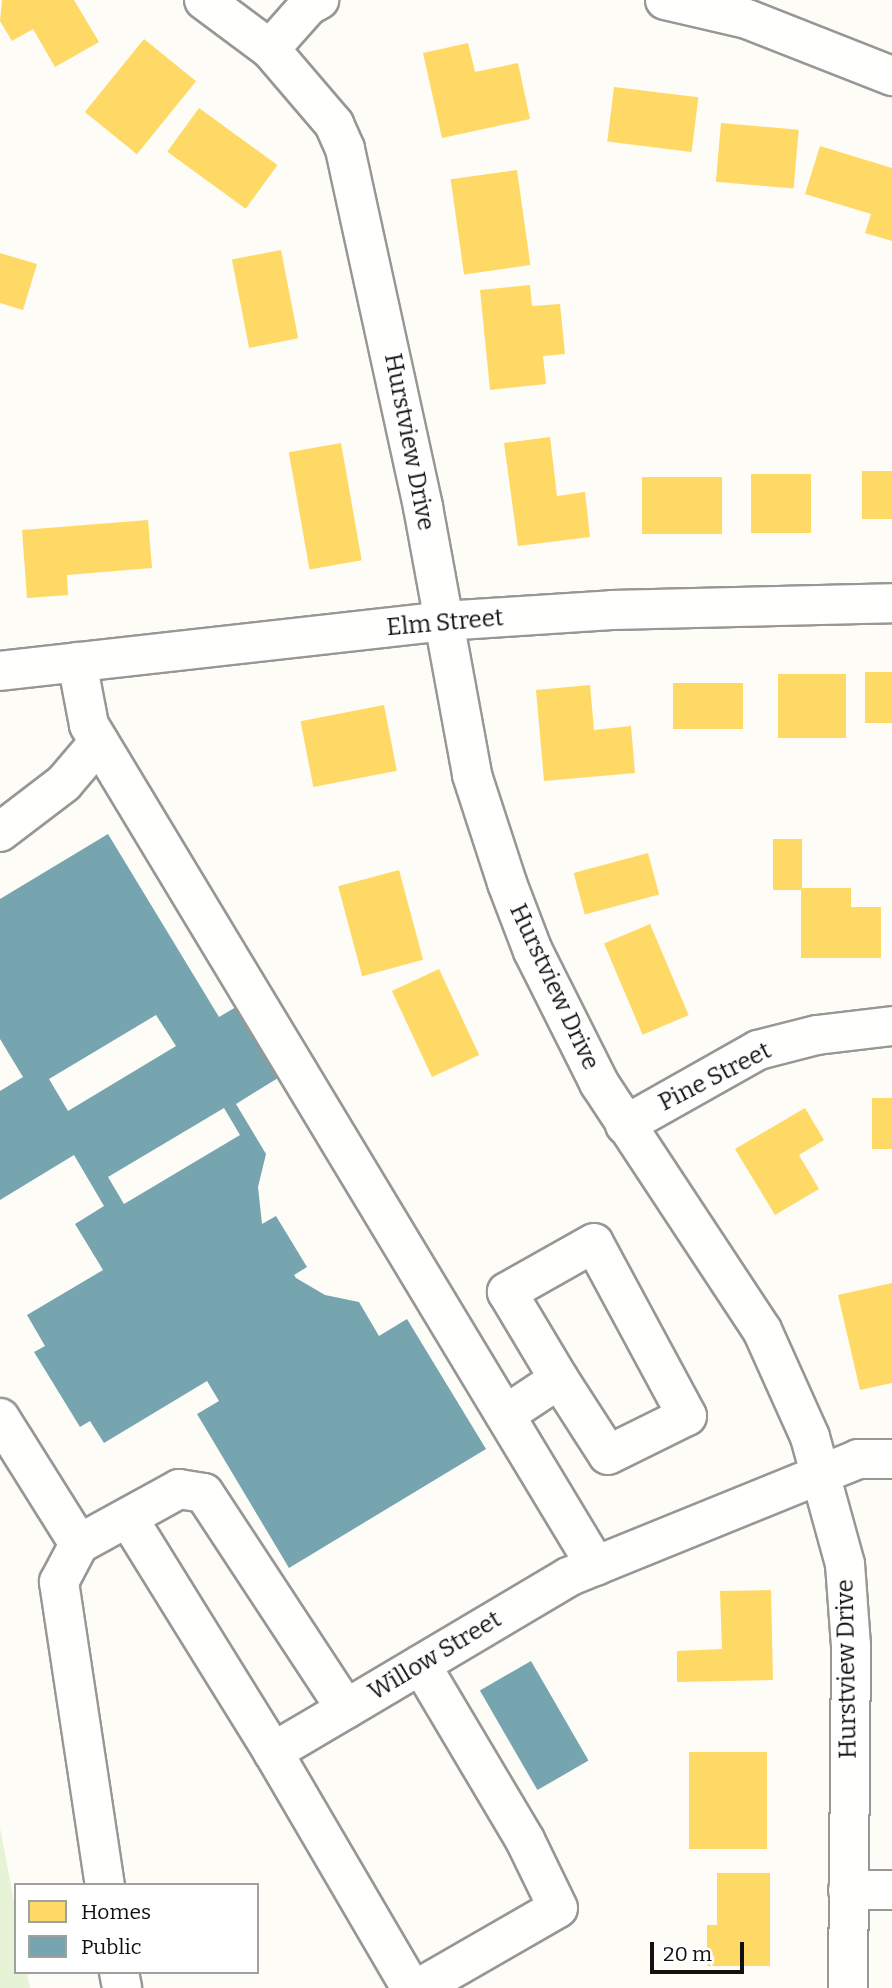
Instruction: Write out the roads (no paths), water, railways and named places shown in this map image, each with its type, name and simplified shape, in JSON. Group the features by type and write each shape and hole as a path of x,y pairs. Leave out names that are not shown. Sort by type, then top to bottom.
{"street":[{"name":"Hurstview Drive","path":"204,0 270,49 334,124 345,149 360,203 472,775 507,883 533,951 625,1125 719,1259 762,1331 794,1396 821,1475 845,1564 851,1645 848,1988"},
{"path":"270,49 308,6 319,0"},
{"path":"665,0 748,10 892,76"},
{"name":"Elm Street","path":"0,671 443,621 612,610 892,603"},
{"path":"77,662 89,725 596,1566"},
{"path":"0,832 64,783 99,742"},
{"name":"Pine Street","path":"625,1125 758,1050 817,1035 892,1026"},
{"path":"594,1243 687,1416 608,1455 559,1380 507,1292 594,1243"},
{"path":"505,1415 559,1380"},
{"path":"0,1418 79,1544 59,1582 105,1883"},
{"name":"Willow Street","path":"79,1544 179,1489 204,1493 346,1709 568,1577 858,1459 892,1460"},
{"path":"128,1518 273,1752 411,1988"},
{"path":"419,1988 558,1908 525,1840 421,1665"},
{"path":"273,1752 346,1709"},
{"path":"848,1890 892,1890"}]}
